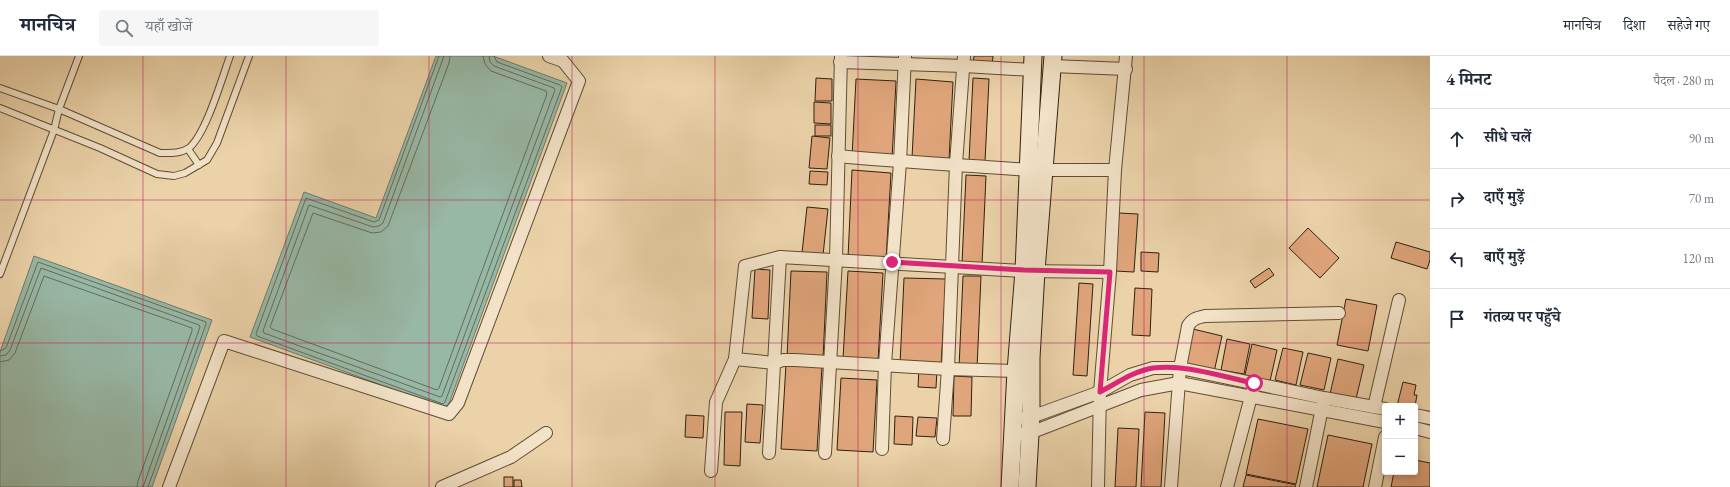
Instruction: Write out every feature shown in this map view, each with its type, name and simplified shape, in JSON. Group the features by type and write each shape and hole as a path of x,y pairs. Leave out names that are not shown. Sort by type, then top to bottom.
{"street":[{"path":"169,487 224,341 449,414 458,403 579,81 563,61 549,56"},
{"path":"1098,487 1100,392 1110,272 1115,170 1126,69 1126,56"},
{"path":"826,454 836,259 840,59 1033,63 1036,170 1030,271 1031,358 1027,487"},
{"path":"882,449 885,364 900,162 905,61"},
{"path":"943,439 948,369 956,164 964,61"},
{"path":"1036,170 1053,61 1126,69"},
{"path":"838,156 900,162 956,164 1036,170 1115,170"},
{"path":"711,471 716,402 735,359 746,266 780,258 836,259 1030,271 1110,272"},
{"path":"769,453 780,258"},
{"path":"1010,487 1016,371 1030,271"},
{"path":"1013,427 1030,425 1100,407 1141,390 1179,383 1251,396 1323,404 1379,408 1399,300"},
{"path":"1171,487 1180,368 1188,326 1191,322 1196,318 1339,313"},
{"path":"735,359 775,363 783,360 830,361 948,369 1016,371"},
{"path":"1013,427 1030,425 1100,392 1130,375 1153,368 1180,368 1254,383 1382,421"},
{"path":"1227,487 1254,383"},
{"path":"1306,487 1323,404"},
{"path":"1418,416 1430,418"},
{"path":"1418,429 1430,432"},
{"path":"442,487 511,457 546,433"},
{"path":"1375,487 1385,439"}],"lane":[{"path":"0,274 54,130 59,109 78,56"},
{"path":"0,88 59,109 160,153 176,153 188,148 197,140 230,56"},
{"path":"0,108 100,148 157,174 174,176 185,173 207,160 217,143 249,56"},
{"path":"188,148 199,165"}],"water":[{"path":"436,56 493,56 567,83 447,409 250,337 304,192 376,218"},
{"path":"34,256 212,320 152,487 0,487 0,352"}],"building":[{"path":"974,56 993,56 992,65 973,64"},
{"path":"816,78 832,79 832,101 815,101"},
{"path":"973,78 989,79 985,162 969,161"},
{"path":"856,79 896,81 892,159 852,157"},
{"path":"916,79 953,82 949,160 912,158"},
{"path":"814,102 831,103 831,124 814,123"},
{"path":"815,125 831,125 831,136 815,136"},
{"path":"812,136 830,138 827,169 809,168"},
{"path":"852,170 891,173 886,260 848,258"},
{"path":"810,171 828,172 827,185 809,184"},
{"path":"966,175 986,176 982,265 962,264"},
{"path":"807,207 828,209 823,255 802,253"},
{"path":"1119,213 1138,214 1134,272 1115,271"},
{"path":"1308,228 1339,258 1320,278 1289,248"},
{"path":"1396,242 1430,252 1430,260 1427,269 1391,258"},
{"path":"1141,252 1159,253 1158,272 1141,271"},
{"path":"1269,268 1274,275 1255,288 1250,281"},
{"path":"755,269 770,270 768,319 752,318"},
{"path":"791,271 827,272 823,359 787,358"},
{"path":"848,271 883,273 878,361 843,359"},
{"path":"963,276 981,276 977,369 959,368"},
{"path":"904,278 946,279 941,366 900,364"},
{"path":"1079,283 1093,284 1087,376 1073,375"},
{"path":"1135,288 1152,289 1150,336 1132,335"},
{"path":"1346,299 1377,305 1368,351 1337,345"},
{"path":"1193,329 1222,336 1214,372 1185,365"},
{"path":"1227,339 1250,344 1244,374 1221,370"},
{"path":"1252,344 1277,350 1270,381 1245,375"},
{"path":"1283,348 1303,352 1296,385 1275,380"},
{"path":"1308,353 1331,358 1324,390 1300,385"},
{"path":"1338,359 1364,365 1356,399 1330,394"},
{"path":"786,364 822,366 817,451 781,449"},
{"path":"919,368 937,369 936,388 918,387"},
{"path":"954,376 972,377 971,416 953,416"},
{"path":"841,378 877,380 873,452 837,450"},
{"path":"1403,382 1416,385 1414,395 1417,395 1416,403 1398,403"},
{"path":"747,404 763,405 760,443 745,442"},
{"path":"725,412 742,412 740,466 724,465"},
{"path":"1145,412 1165,413 1161,487 1141,487"},
{"path":"686,415 704,416 703,438 685,437"},
{"path":"895,416 913,417 912,445 894,444"},
{"path":"918,417 937,418 935,437 916,436"},
{"path":"1258,419 1308,429 1296,484 1246,474"},
{"path":"1118,428 1139,429 1136,487 1115,487"},
{"path":"1328,435 1372,444 1363,487 1317,487"},
{"path":"1418,461 1430,463 1430,487 1391,487 1393,475 1418,475"},
{"path":"1246,475 1296,485 1295,487 1243,487"},
{"path":"504,477 513,477 513,487 504,487"},
{"path":"514,480 521,480 522,487 514,487"}],"route":[{"path":"892,262 1024,270 1110,272 1100,392 1130,375 1153,368 1180,368 1254,383"}]}
